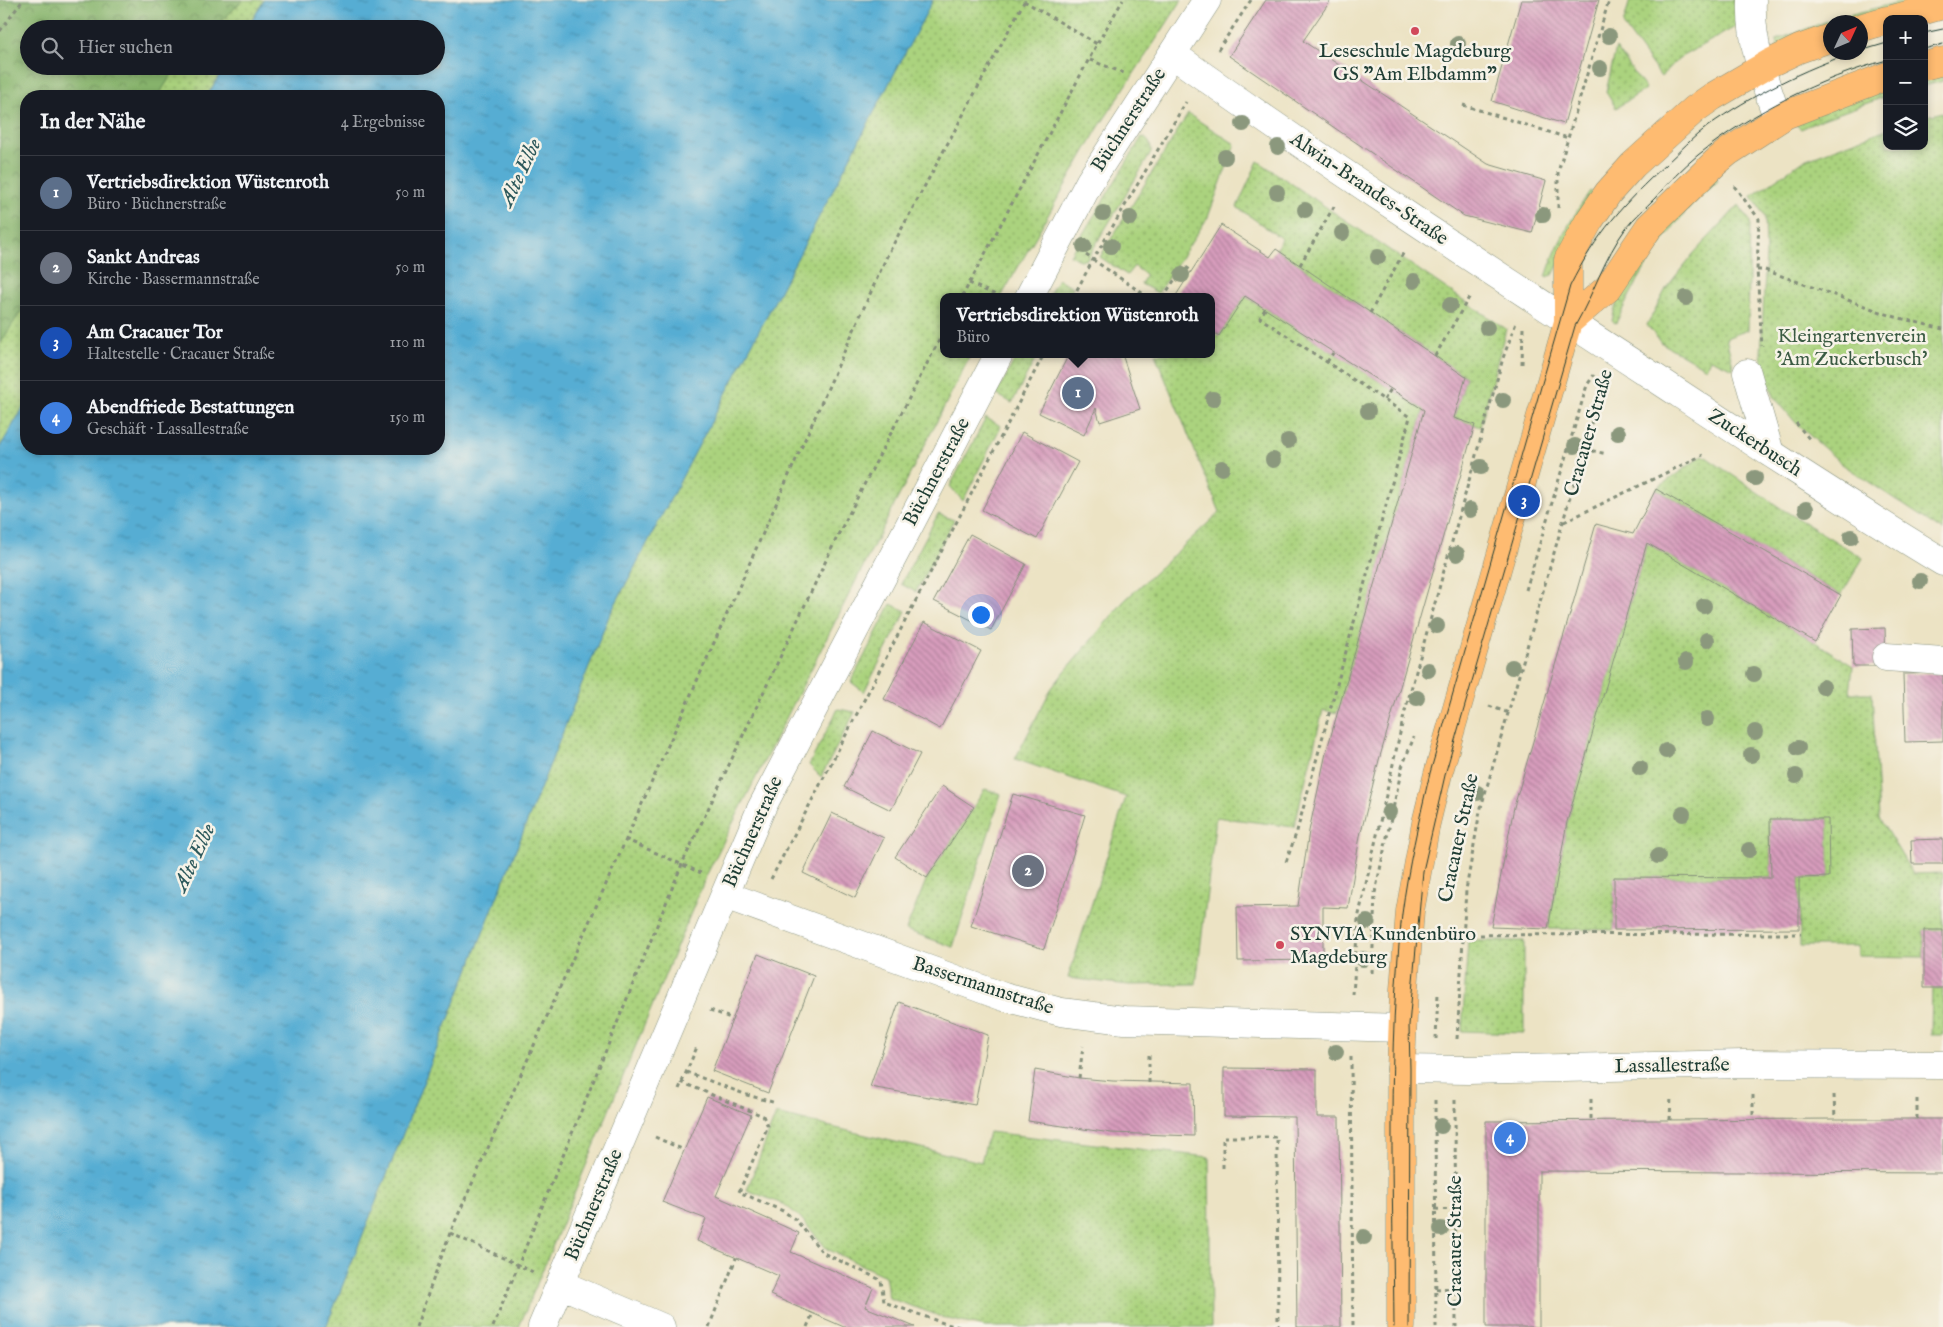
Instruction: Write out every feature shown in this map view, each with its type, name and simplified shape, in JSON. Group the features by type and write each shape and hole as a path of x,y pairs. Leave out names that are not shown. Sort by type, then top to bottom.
{"main road":[{"path":"1907,15 1943,5"},
{"path":"1868,26 1883,21"},
{"name":"Cracauer Straße","path":"1402,1327 1401,1069 1410,911 1438,774 1568,322 1568,260 1589,221 1608,193 1633,165 1694,109 1761,68 1799,49 1823,40"},
{"path":"1928,65 1943,62"},
{"path":"1568,322 1608,288 1649,227 1716,162 1758,131 1778,119 1831,96 1883,77"}],"street":[{"name":"Büchnerstraße","path":"1031,293 1090,181 1207,0"},
{"path":"1752,0 1753,36 1761,68 1778,119"},
{"name":"Alwin-Brandes-Straße","path":"1172,54 1267,121 1568,322"},
{"name":"Zuckerbusch","path":"1568,322 1874,521 1943,562"},
{"name":"Büchnerstraße","path":"542,1327 761,808 997,358"},
{"path":"1754,364 1770,453"},
{"path":"1886,657 1943,661"},
{"name":"Bassermannstraße","path":"725,895 1004,997 1061,1012 1124,1020 1402,1028"},
{"name":"Lassallestraße","path":"1401,1069 1445,1070 1744,1064 1943,1065"},
{"path":"560,1284 661,1327"}],"path":[{"path":"0,30 23,0"},
{"path":"964,293 1097,44 1123,0"},
{"name":"Büchnerstraße","path":"1075,293 1202,75 1250,0"},
{"path":"1558,208 1558,172 1609,0"},
{"path":"416,1327 450,1233 887,256 1024,1 1097,44"},
{"path":"1090,60 1132,77"},
{"path":"1463,105 1568,138"},
{"path":"1734,186 1759,219 1754,364"},
{"path":"1300,265 1336,202"},
{"path":"1060,238 1142,293"},
{"path":"1370,313 1406,247"},
{"path":"1166,293 1184,266 1192,271"},
{"path":"1757,270 1765,270 1892,316 1943,329"},
{"path":"969,282 992,293"},
{"path":"1435,356 1471,294"},
{"path":"1265,309 1260,318 1410,417 1297,831 1285,865"},
{"path":"493,1327 682,864 839,533 940,339"},
{"name":"Cracauer Straße","path":"1436,1327 1435,1209 1445,1070 1463,935 1466,890 1480,811 1612,350"},
{"name":"Cracauer Straße","path":"1525,593 1587,385 1612,350"},
{"path":"1327,362 1333,352"},
{"name":"Büchnerstraße","path":"757,907 1042,358"},
{"path":"1384,400 1391,389"},
{"path":"1790,417 1813,443"},
{"path":"1584,449 1607,454"},
{"path":"1564,522 1703,455"},
{"path":"1491,707 1494,698"},
{"path":"625,839 682,864"},
{"name":"Cracauer Straße","path":"1439,944 1441,926"},
{"path":"1757,929 1757,934"},
{"path":"1440,935 1646,932 1801,934"},
{"name":"Cracauer Straße","path":"1438,991 1455,1210 1456,1327"},
{"path":"653,1064 776,1103"},
{"path":"653,1064 763,1116 768,1126 739,1192 783,1211 796,1220 824,1254 881,1280 884,1302 946,1324 960,1327"},
{"path":"1591,1093 1591,1121"},
{"path":"1670,1120 1671,1093"},
{"path":"1752,1093 1753,1120"},
{"path":"1834,1093 1836,1119"},
{"path":"1917,1093 1917,1119"},
{"path":"1223,1168 1223,1137 1277,1137 1278,1327"},
{"path":"1435,1209 1455,1210"},
{"path":"450,1233 518,1265"},
{"path":"709,1327 736,1258"},
{"path":"1436,1289 1456,1288"},
{"path":"807,1327 813,1313"}],"green space":[{"path":"0,0 264,0 252,20 20,20 20,75 220,75 211,90 20,90 20,413 0,447"},
{"path":"0,0 243,0 223,20 20,20 20,75 171,75 162,90 20,90 20,312 0,344"},
{"path":"933,0 1182,0 1097,130 1003,293 940,293 940,358 969,358 707,874 519,1327 326,1327 609,616"},
{"path":"1630,0 1737,0 1737,26 1679,58 1661,77 1623,25"},
{"path":"1906,0 1939,0 1868,18 1868,15 1849,15"},
{"path":"1823,23 1823,33 1778,51 1776,40"},
{"path":"1616,48 1646,89 1616,108 1606,92"},
{"path":"1943,69 1943,81 1928,85 1928,73"},
{"path":"1883,86 1883,97 1801,129 1792,121"},
{"name":"Kleingartenverein 'Am Zuckerbusch'","path":"1943,112 1943,531 1842,464 1796,423 1775,398 1765,376 1761,354 1766,253 1765,217 1752,196 1804,160 1883,130 1883,150 1928,150 1928,116"},
{"path":"1188,114 1235,144 1208,217 1158,293 1141,284 1146,275 1134,266 1127,275 1100,257"},
{"path":"1142,137 1150,143 1151,153 1087,259 1080,260 1075,258 1070,255"},
{"path":"1258,161 1506,329 1480,427 1454,418 1466,377 1276,249 1282,239 1237,207"},
{"path":"1713,174 1718,181 1674,226 1655,252 1616,323 1612,321 1618,300 1638,261 1667,224"},
{"path":"1590,191 1596,196 1553,275 1546,277 1554,254 1565,232"},
{"path":"1739,205 1750,221 1748,330 1726,338 1734,369 1710,359 1706,368 1660,342 1647,325 1667,287 1694,253"},
{"path":"1058,279 1073,287 1070,293 1050,293"},
{"path":"1245,296 1424,410 1338,713 1323,710 1294,827 1216,817 1196,984 1129,985 1068,978 1126,797 1015,759 1051,689 1062,675 1124,601 1220,512 1157,358 1215,358 1215,333 1219,336"},
{"path":"1016,358 1036,358 1012,403 996,394"},
{"path":"986,418 1001,426 963,501 950,486"},
{"path":"1703,455 1782,509 1863,558 1841,595 1656,489"},
{"path":"938,514 954,520 916,592 901,584"},
{"path":"1647,543 1853,666 1850,693 1872,693 1879,818 1913,874 1943,873 1943,930 1924,930 1924,957 1858,956 1858,946 1800,946 1799,878 1829,877 1828,819 1770,819 1771,878 1614,877 1614,930 1548,929 1567,822"},
{"path":"891,604 906,611 864,692 851,682"},
{"path":"838,709 855,712 821,777 809,765"},
{"path":"985,789 1001,794 953,947 906,930 927,878"},
{"path":"1468,941 1524,941 1524,1033 1462,1031"},
{"path":"1932,988 1943,988 1943,1035 1931,1035"},
{"path":"776,1114 981,1162 989,1132 1209,1157 1211,1327 985,1327 948,1319 889,1298 885,1276 827,1249 800,1217 785,1205 747,1190"}],"water":[{"name":"Alte Elbe","path":"264,0 933,0 609,616 326,1327 0,1327 0,447 20,413 20,455 445,455 445,90 211,90 220,75 445,75 445,20 252,20"}],"building":[{"path":"1266,0 1331,0 1303,41 1488,164 1546,181 1532,233 1464,216 1229,56"},
{"path":"1521,0 1599,0 1564,124 1492,101"},
{"path":"1221,225 1270,257 1276,249 1466,377 1454,418 1475,425 1379,760 1360,836 1348,908 1323,907 1323,960 1238,961 1237,907 1298,906 1309,831 1326,753 1424,410 1245,296 1219,336 1215,333 1215,293 1178,293"},
{"path":"1067,358 1123,358 1140,409 1100,422 1096,408 1084,435 1039,413"},
{"path":"1022,432 1078,462 1037,539 982,510"},
{"path":"1656,489 1841,595 1815,642 1647,543 1567,822 1548,929 1491,927 1514,807 1596,524 1633,534"},
{"path":"970,534 1026,564 991,630 934,601"},
{"path":"924,622 981,651 940,729 884,699"},
{"path":"1885,628 1886,666 1853,666 1852,629"},
{"path":"1943,673 1943,741 1905,742 1903,674"},
{"path":"873,731 920,754 891,810 844,787"},
{"path":"942,786 974,807 927,878 895,857"},
{"path":"1013,794 1085,815 1044,949 971,926"},
{"path":"832,813 884,838 855,898 803,873"},
{"path":"1770,819 1828,819 1829,877 1799,878 1799,929 1614,930 1614,877 1771,878"},
{"path":"1943,839 1943,864 1912,864 1911,840"},
{"path":"1924,930 1943,930 1943,988 1924,988"},
{"path":"758,954 814,976 768,1093 712,1071"},
{"path":"899,1002 988,1035 975,1105 870,1087"},
{"path":"1224,1068 1317,1069 1317,1117 1339,1117 1341,1327 1297,1327 1295,1117 1224,1116"},
{"path":"1035,1070 1079,1078 1113,1081 1193,1083 1194,1136 1111,1133 1028,1121"},
{"path":"707,1097 751,1115 716,1196 799,1233 791,1252 873,1288 865,1307 915,1327 844,1327 770,1295 779,1276 697,1241 706,1219 662,1202"},
{"path":"1943,1119 1943,1173 1539,1171 1539,1327 1486,1327 1486,1121"}],"tram line":[{"path":"1928,32 1943,29"},
{"path":"1868,49 1883,44"},
{"path":"1928,48 1943,44"},
{"path":"1394,1327 1392,1172 1394,1017 1397,965 1407,879 1430,773 1570,286 1590,250 1612,220 1651,178 1702,130 1742,104 1779,84 1833,60"},
{"path":"1409,1327 1409,1025 1423,871 1446,771 1575,326 1611,252 1626,228 1692,160 1741,124 1788,98 1836,77 1883,61"}],"place":[{"name":"Leseschule Magdeburg GS \"Am Elbdamm\"","path":"1415,31"},
{"name":"Vertriebsdirektion Wüstenroth","path":"1078,393"},
{"name":"Am Cracauer Tor","path":"1524,501"},
{"name":"Sankt Andreas","path":"1028,871"},
{"name":"SYNVIA Kundenbüro Magdeburg","path":"1280,945"},
{"name":"Abendfriede Bestattungen","path":"1510,1138"}]}
